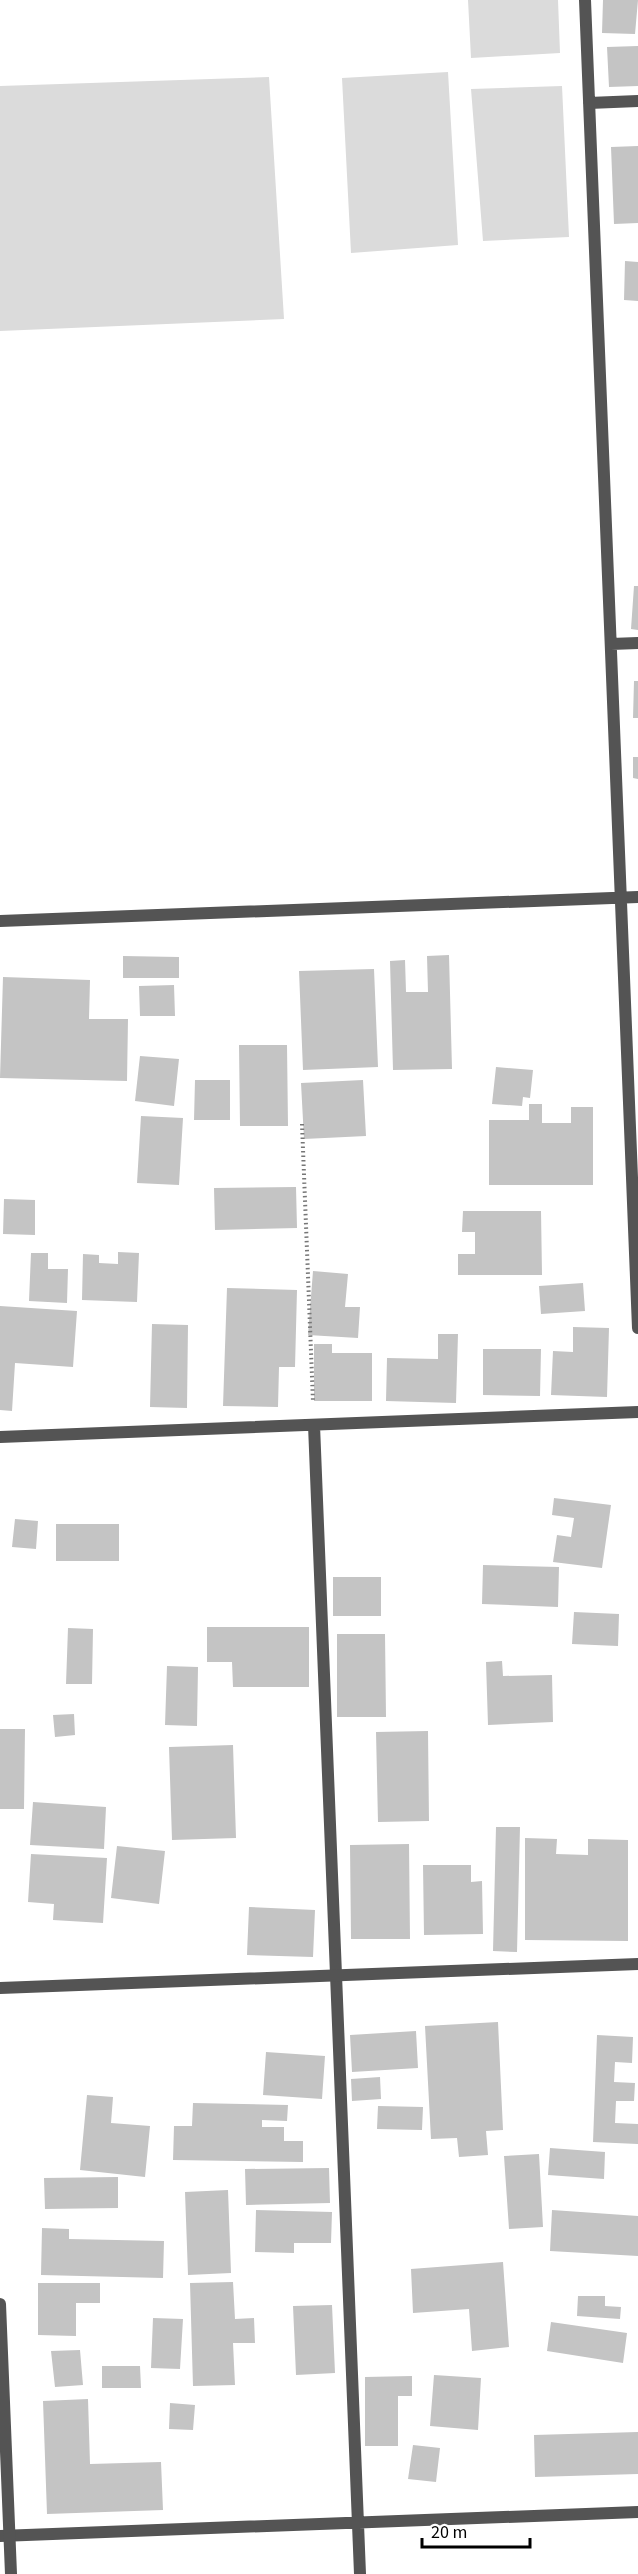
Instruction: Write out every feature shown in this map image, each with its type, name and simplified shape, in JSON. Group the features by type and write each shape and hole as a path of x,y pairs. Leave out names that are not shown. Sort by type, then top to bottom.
{"street":[{"path":"585,0 638,1328"},
{"path":"589,103 638,101"},
{"path":"611,644 638,643"},
{"path":"0,921 638,897"},
{"path":"0,1437 638,1412"},
{"path":"314,1425 360,2574"},
{"path":"0,1988 638,1964"},
{"path":"0,2304 5,2536 11,2574"},
{"path":"5,2536 638,2512"}],"path":[{"path":"302,1124 314,1425"}],"shaded area":[{"path":"468,0 558,0 560,53 471,58"},
{"path":"448,72 458,245 351,253 342,78"},
{"path":"269,77 284,319 0,331 0,86"},
{"path":"562,86 569,237 483,241 471,89"}],"building":[{"path":"603,0 638,0 635,34 602,33"},
{"path":"638,46 638,86 609,87 607,47"},
{"path":"638,146 638,223 614,224 611,147"},
{"path":"625,261 638,262 638,301 624,300"},
{"path":"634,586 638,586 638,630 631,629"},
{"path":"634,681 638,681 638,718 633,718"},
{"path":"633,757 638,757 638,779 633,778"},
{"path":"449,955 452,1069 393,1070 390,961 405,960 406,992 428,992 427,956"},
{"path":"123,956 179,957 179,978 123,978"},
{"path":"374,969 378,1067 303,1070 299,971"},
{"path":"3,977 90,980 89,1019 128,1019 127,1081 0,1078"},
{"path":"174,985 175,1016 140,1016 139,986"},
{"path":"239,1045 287,1045 288,1126 240,1126"},
{"path":"140,1056 179,1059 174,1106 135,1101"},
{"path":"496,1067 533,1070 530,1098 523,1097 522,1106 492,1104"},
{"path":"195,1080 230,1080 230,1120 194,1120"},
{"path":"363,1080 366,1136 304,1139 301,1083"},
{"path":"529,1104 542,1104 542,1123 571,1123 571,1107 593,1107 593,1185 489,1185 489,1120 529,1120"},
{"path":"141,1116 183,1118 179,1185 137,1183"},
{"path":"296,1187 297,1228 215,1230 214,1188"},
{"path":"4,1199 35,1200 35,1235 3,1234"},
{"path":"463,1211 541,1211 542,1275 458,1275 458,1254 475,1254 475,1232 462,1232"},
{"path":"118,1252 139,1253 137,1302 82,1300 83,1254 99,1255 99,1263 118,1264"},
{"path":"31,1253 48,1253 48,1269 68,1269 67,1303 29,1301"},
{"path":"313,1271 348,1274 345,1307 360,1307 358,1338 308,1335"},
{"path":"583,1283 585,1311 541,1314 539,1286"},
{"path":"227,1288 297,1290 295,1367 279,1367 278,1407 223,1406"},
{"path":"0,1306 77,1311 73,1367 15,1363 12,1411 0,1410"},
{"path":"152,1324 188,1325 187,1408 150,1407"},
{"path":"573,1327 609,1328 607,1397 551,1395 553,1351 573,1352"},
{"path":"438,1334 458,1334 456,1403 386,1401 387,1358 438,1359"},
{"path":"314,1344 332,1344 332,1353 372,1353 372,1401 314,1401"},
{"path":"483,1349 541,1349 540,1396 483,1395"},
{"path":"554,1498 611,1505 602,1568 553,1562 557,1535 571,1537 574,1518 552,1515"},
{"path":"15,1519 38,1521 36,1549 12,1547"},
{"path":"56,1524 119,1524 119,1561 56,1561"},
{"path":"483,1565 559,1567 558,1607 482,1604"},
{"path":"333,1577 381,1577 381,1616 333,1616"},
{"path":"574,1612 619,1614 618,1646 572,1644"},
{"path":"207,1627 309,1627 309,1687 233,1687 232,1662 207,1662"},
{"path":"68,1628 93,1629 92,1684 66,1684"},
{"path":"337,1634 385,1634 386,1717 337,1717"},
{"path":"502,1661 503,1676 552,1675 553,1722 488,1725 486,1662"},
{"path":"167,1666 198,1667 197,1726 165,1725"},
{"path":"74,1714 75,1735 55,1737 53,1715"},
{"path":"0,1729 25,1729 24,1809 0,1809"},
{"path":"428,1731 429,1821 378,1822 376,1732"},
{"path":"233,1745 236,1838 172,1840 169,1747"},
{"path":"33,1802 106,1807 104,1849 30,1845"},
{"path":"496,1827 520,1827 517,1952 493,1951"},
{"path":"525,1838 557,1839 556,1854 588,1855 588,1839 628,1840 628,1941 525,1940"},
{"path":"409,1844 410,1939 351,1939 350,1845"},
{"path":"117,1846 165,1851 159,1904 111,1898"},
{"path":"31,1854 107,1858 103,1923 53,1920 54,1904 28,1902"},
{"path":"423,1865 471,1865 471,1882 482,1881 483,1934 424,1935"},
{"path":"249,1907 315,1910 313,1957 247,1955"},
{"path":"498,2022 503,2130 486,2131 488,2155 459,2157 457,2138 431,2139 425,2026"},
{"path":"416,2031 418,2068 352,2072 350,2035"},
{"path":"597,2035 633,2037 632,2063 615,2062 614,2082 635,2083 634,2101 616,2101 615,2123 638,2124 638,2144 593,2142"},
{"path":"266,2052 325,2056 322,2099 263,2095"},
{"path":"380,2077 381,2099 352,2101 351,2079"},
{"path":"87,2095 113,2097 111,2123 150,2126 145,2177 80,2170"},
{"path":"193,2103 288,2105 287,2121 262,2120 262,2127 284,2127 284,2141 303,2141 303,2162 173,2160 174,2126 192,2126"},
{"path":"378,2106 423,2107 422,2130 377,2129"},
{"path":"550,2148 605,2152 604,2179 548,2175"},
{"path":"539,2154 543,2227 509,2229 504,2156"},
{"path":"329,2168 330,2203 246,2205 245,2169"},
{"path":"118,2177 118,2208 45,2209 44,2178"},
{"path":"228,2190 231,2273 188,2275 185,2192"},
{"path":"256,2210 332,2212 331,2243 294,2243 294,2253 255,2252"},
{"path":"552,2210 638,2216 638,2256 550,2251"},
{"path":"42,2228 69,2229 69,2239 164,2241 163,2278 41,2275"},
{"path":"503,2262 509,2347 472,2351 469,2309 413,2313 411,2269"},
{"path":"233,2282 235,2319 254,2318 255,2343 233,2343 235,2385 193,2386 190,2283"},
{"path":"38,2283 100,2283 100,2303 76,2303 76,2336 38,2335"},
{"path":"578,2296 605,2296 605,2306 621,2307 620,2319 577,2316"},
{"path":"332,2305 335,2373 296,2375 293,2306"},
{"path":"153,2318 183,2319 180,2369 151,2368"},
{"path":"551,2322 627,2333 623,2363 547,2351"},
{"path":"80,2350 83,2385 55,2387 51,2351"},
{"path":"102,2366 140,2366 141,2388 102,2388"},
{"path":"434,2375 481,2378 478,2430 430,2426"},
{"path":"412,2376 412,2396 398,2396 398,2446 365,2446 365,2377"},
{"path":"88,2399 90,2464 161,2462 163,2510 47,2514 43,2401"},
{"path":"170,2403 195,2405 193,2430 169,2429"},
{"path":"638,2432 638,2474 535,2477 534,2435"},
{"path":"413,2445 440,2448 436,2482 408,2479"}]}
